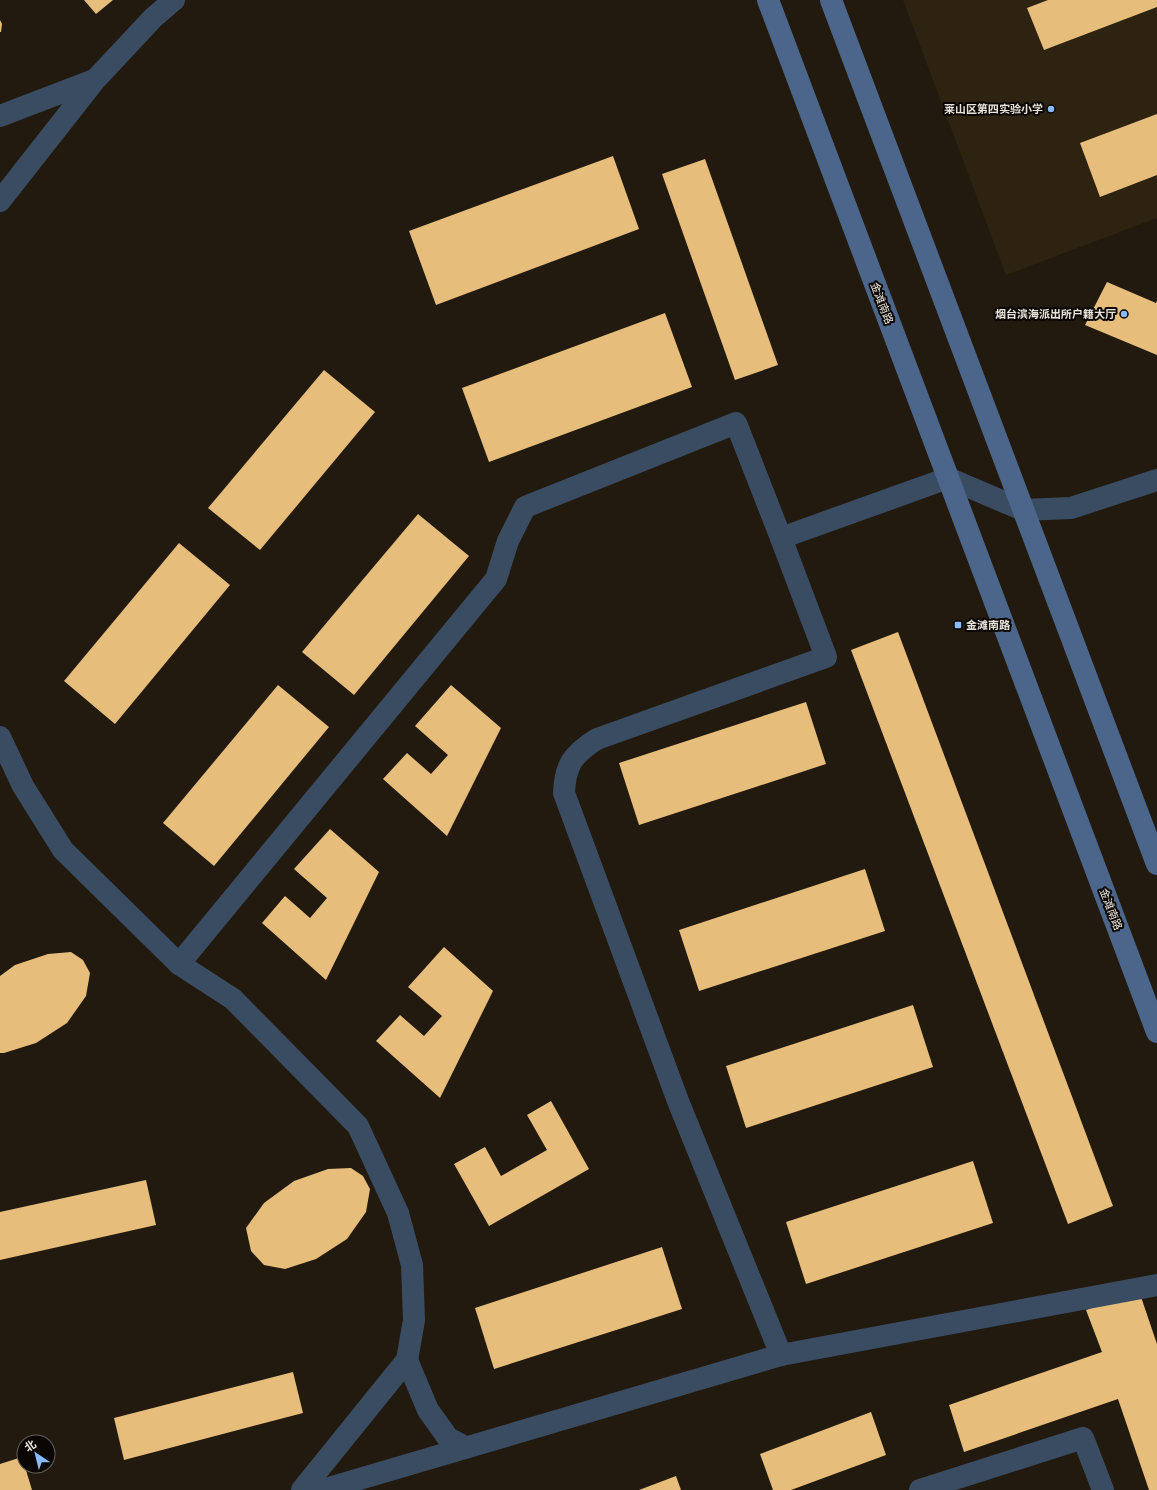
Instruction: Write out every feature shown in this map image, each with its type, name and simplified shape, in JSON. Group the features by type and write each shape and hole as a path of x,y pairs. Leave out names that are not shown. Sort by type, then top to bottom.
{"street":[{"path":"0,201 95,80 153,18 174,0"},
{"name":"金滩南路","path":"768,0 1157,1032"},
{"path":"832,0 1157,864"},
{"path":"0,116 95,80"},
{"path":"179,964 496,579 508,541 525,507 736,423 826,657 597,739 573,758 565,777 564,793 678,1101 781,1355"},
{"path":"781,538 948,478 1023,510 1071,508 1157,480"},
{"path":"0,737 22,786 63,850 179,964 233,999 358,1126 398,1213 412,1265 414,1320 407,1360 302,1490"},
{"path":"322,1490 781,1355 1157,1285"},
{"path":"407,1360 428,1410 448,1438 465,1447"},
{"path":"920,1490 1083,1438 1104,1490"}],"shaded area":[{"name":"莱山区第四实验小学","path":"903,0 1157,0 1157,218 1006,275"}],"building":[{"path":"84,0 113,0 96,14"},
{"path":"1048,0 1157,0 1157,7 1044,50 1027,8"},
{"path":"0,20 2,24 1,32 0,32"},
{"path":"1157,114 1157,175 1100,197 1080,143"},
{"path":"613,156 639,229 436,305 409,231"},
{"path":"705,159 778,365 735,380 662,174"},
{"name":"烟台滨海派出所户籍大厅","path":"1107,282 1156,303 1157,301 1157,355 1085,325"},
{"path":"665,313 692,387 489,462 462,388"},
{"path":"324,370 375,412 260,550 208,508"},
{"path":"418,514 469,556 354,695 302,652"},
{"path":"179,543 230,585 115,724 64,681"},
{"path":"898,632 1113,1206 1068,1224 851,650"},
{"path":"278,685 329,727 214,866 163,823"},
{"path":"451,685 501,728 447,836 383,779 407,753 431,774 448,755 415,726"},
{"path":"806,702 826,764 639,825 619,763"},
{"path":"330,829 379,872 326,980 262,923 285,896 310,918 327,898 294,869"},
{"path":"865,869 885,931 699,991 679,930"},
{"path":"444,947 493,991 440,1098 376,1041 400,1015 424,1036 442,1016 408,987"},
{"path":"71,952 83,960 90,973 86,996 67,1023 36,1043 0,1053 0,976 15,965 48,954"},
{"path":"913,1005 933,1067 746,1128 726,1066"},
{"path":"551,1101 589,1169 489,1226 454,1164 485,1147 501,1176 547,1150 527,1115"},
{"path":"973,1161 993,1223 806,1284 786,1222"},
{"path":"351,1168 363,1176 370,1189 366,1212 347,1239 316,1259 285,1269 264,1265 251,1251 246,1228 264,1203 294,1181 328,1169"},
{"path":"146,1180 156,1225 0,1260 0,1212"},
{"path":"662,1247 682,1309 494,1369 475,1308"},
{"path":"1139,1291 1157,1344 1157,1490 1149,1490 1118,1399 964,1452 949,1405 1102,1352 1086,1310"},
{"path":"293,1372 303,1413 124,1460 114,1418"},
{"path":"871,1412 886,1455 791,1490 773,1490 760,1454"},
{"path":"16,1459 16,1474 27,1474 32,1490 0,1490 0,1464"},
{"path":"676,1476 681,1490 639,1490"}],"place":[{"name":"莱山区第四实验小学","path":"1051,109"},
{"name":"烟台滨海派出所户籍大厅","path":"1124,314"},
{"name":"金滩南路","path":"958,625"}]}
